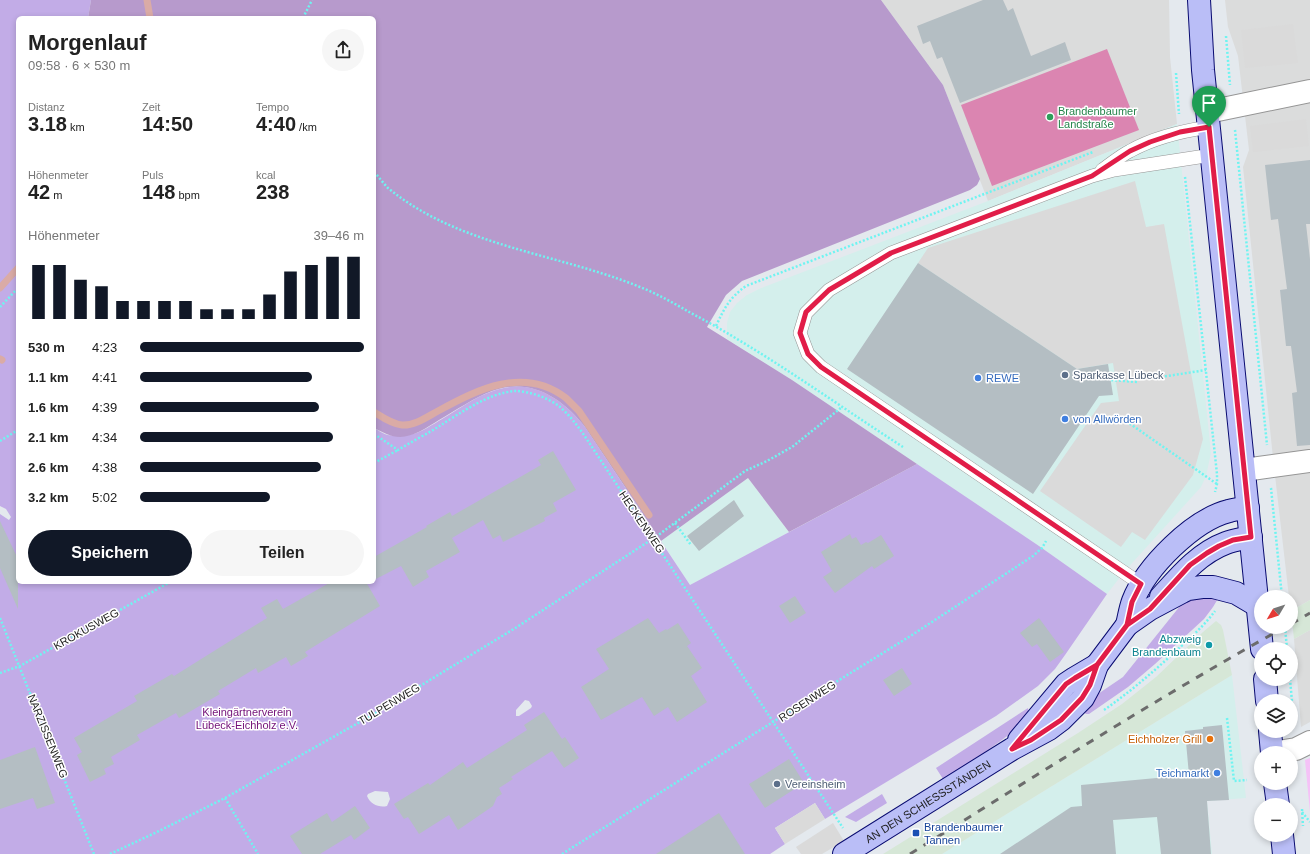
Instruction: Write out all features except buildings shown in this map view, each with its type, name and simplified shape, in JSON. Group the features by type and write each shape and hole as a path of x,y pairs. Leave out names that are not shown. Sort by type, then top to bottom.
{"street":[{"path":"1199,0 1203,70 1256,590"},
{"path":"1208,120 1232,108 1310,91"},
{"path":"1244,470 1310,461"},
{"name":"AN DEN SCHIESSSTÄNDEN","path":"1127,625 1132,602 1141,584 1153,567 1174,546 1198,526 1216,516 1230,511 1248,508"},
{"name":"AN DEN SCHIESSSTÄNDEN","path":"1150,609 1190,565 1207,553 1226,543 1251,537"},
{"name":"AN DEN SCHIESSSTÄNDEN","path":"844,854 1012,749 1066,684 1097,665 1127,625 1150,609 1188,589 1202,587 1213,587 1236,593 1254,604"},
{"path":"1283,842 1284,854"}],"lane":[{"path":"1092,176 1130,151 1208,120"},
{"path":"1150,609 1141,584 821,367 808,354 800,333 806,312 829,290 891,253 1092,176 1114,170 1212,155"}],"path":[{"path":"304,16 312,0"},
{"path":"1225,30 1281,590"},
{"path":"376,174 388,187 418,208 447,223 499,243 588,269 641,287 716,326 731,298 746,286 1098,150"},
{"path":"1185,171 1217,474 1217,484 1214,495"},
{"path":"0,307 16,290"},
{"path":"1161,377 1206,370"},
{"path":"1111,380 1136,382"},
{"name":"HECKENWEG","path":"398,450 477,404 496,396 515,391 533,394 559,406 571,418 594,450 833,814"},
{"name":"TULPENWEG","path":"110,854 225,798 374,714 517,627 657,536 745,471 767,462 792,447 842,407"},
{"path":"1123,419 1217,484"},
{"path":"0,441 16,431"},
{"path":"376,435 398,450 376,462"},
{"path":"675,523 691,545"},
{"name":"ROSENWEG","path":"562,854 912,635 1033,556 1042,548 1046,541"},
{"name":"KROKUSWEG","path":"0,673 20,666 166,584"},
{"path":"1101,712 1150,674 1203,625 1216,610"},
{"name":"NARZISSENWEG","path":"0,618 94,854"},
{"path":"1291,686 1303,746"},
{"path":"1226,718 1234,781 1246,780"},
{"path":"225,798 258,854"},
{"path":"1302,812 1310,822"}],"shaded area":[{"path":"91,0 881,0 943,85 980,179 977,185 970,190 742,281 726,295 707,327 792,380 917,464 789,532 748,478 661,541 585,427 566,407 556,399 544,393 520,387 506,387 492,391 420,431 405,437 393,436 376,429 376,16 88,16"},
{"path":"881,0 1169,0 1170,57 1177,124 988,201 943,85"},
{"path":"1225,0 1310,0 1310,600 1298,607 1298,590 1288,590 1243,167 1249,150 1238,56 1228,27"},
{"path":"1293,24 1298,63 1245,68 1241,30"},
{"name":"Brandenbaumer Landstraße","path":"1107,49 1139,130 992,186 961,105"},
{"path":"1306,119 1309,146 1253,152 1250,126"},
{"path":"1177,124 1211,453 1206,476 1201,487 1124,572 1107,594 1039,546 792,380 727,339 727,323 730,312 737,303 747,295 759,289 988,201"},
{"path":"1135,181 1146,227 1164,224 1203,439 1193,475 1145,540 1132,532 1121,547 1040,491 1101,403 1119,401 1113,363 1077,369 918,263 928,248"},
{"path":"748,478 789,532 690,585 661,541"},
{"path":"1310,600 1310,630 1294,639 1293,634 1298,634 1298,607"},
{"path":"1216,621 1221,625 1223,630 1232,675 942,854 883,854 1122,704 1156,677"},
{"path":"1310,630 1310,722 1301,727 1298,686 1298,642 1294,642 1294,639"},
{"path":"1232,675 1246,798 1207,801 1212,854 942,854"},
{"path":"1310,758 1310,812 1305,760"},
{"path":"815,803 825,819 785,844 775,828"},
{"path":"833,823 844,841 822,854 801,854 796,847"}],"green space":[{"name":"Kleingärtnerverein Lübeck-Eichholz e.V.","path":"0,0 91,0 88,16 16,16 16,584 376,584 376,429 384,434 390,435 416,433 481,396 507,387 520,387 545,393 556,399 585,427 690,585 917,464 1039,546 1107,594 1055,669 1038,686 996,716 825,819 815,803 775,828 785,844 770,854 0,854 0,514 9,520 11,517 6,509 0,506","holes":["525,700 529,701 532,706 531,708 519,716 516,716 516,710","375,791 388,792 390,799 387,806 378,806 370,801 367,796"]},
{"path":"1196,596 1219,597 1204,619 1128,687 1089,714 1086,714 1080,709 1095,696 1123,677 1180,606"},
{"path":"1028,708 1028,714 1024,721 1015,729 1003,739 943,779 936,768"},
{"path":"882,794 887,803 856,822 845,817"}],"waterway":[{"path":"147,0 150,16"},
{"path":"0,288 16,270"},
{"path":"376,413 387,420 402,425 407,425 420,421 469,395 501,384 518,382 534,383 550,388 566,398 579,411 649,515"}],"railway":[{"path":"1298,620 1310,613"},
{"path":"910,854 1049,767 1273,634"}],"place":[{"name":"Brandenbaumer Landstraße","path":"1050,117"},
{"name":"Sparkasse Lübeck","path":"1065,375"},
{"name":"REWE","path":"978,378"},
{"name":"von Allwörden","path":"1065,419"},
{"name":"Abzweig Brandenbaum","path":"1209,645"},
{"name":"Eichholzer Grill","path":"1210,739"},
{"name":"Teichmarkt","path":"1217,773"},
{"name":"Vereinsheim","path":"777,784"},
{"name":"Brandenbaumer Tannen","path":"916,833"}],"route":[{"path":"1209,127 1180,132 1150,142 1130,151 1092,176 891,253 829,290 806,312 800,333 808,354 821,367 1141,584 1132,602 1127,625 1097,665 1066,684 1012,749 1031,740 1061,720 1088,690 1097,665 1127,625 1150,609 1190,565 1219,546 1233,540 1251,537 1209,127"}]}
